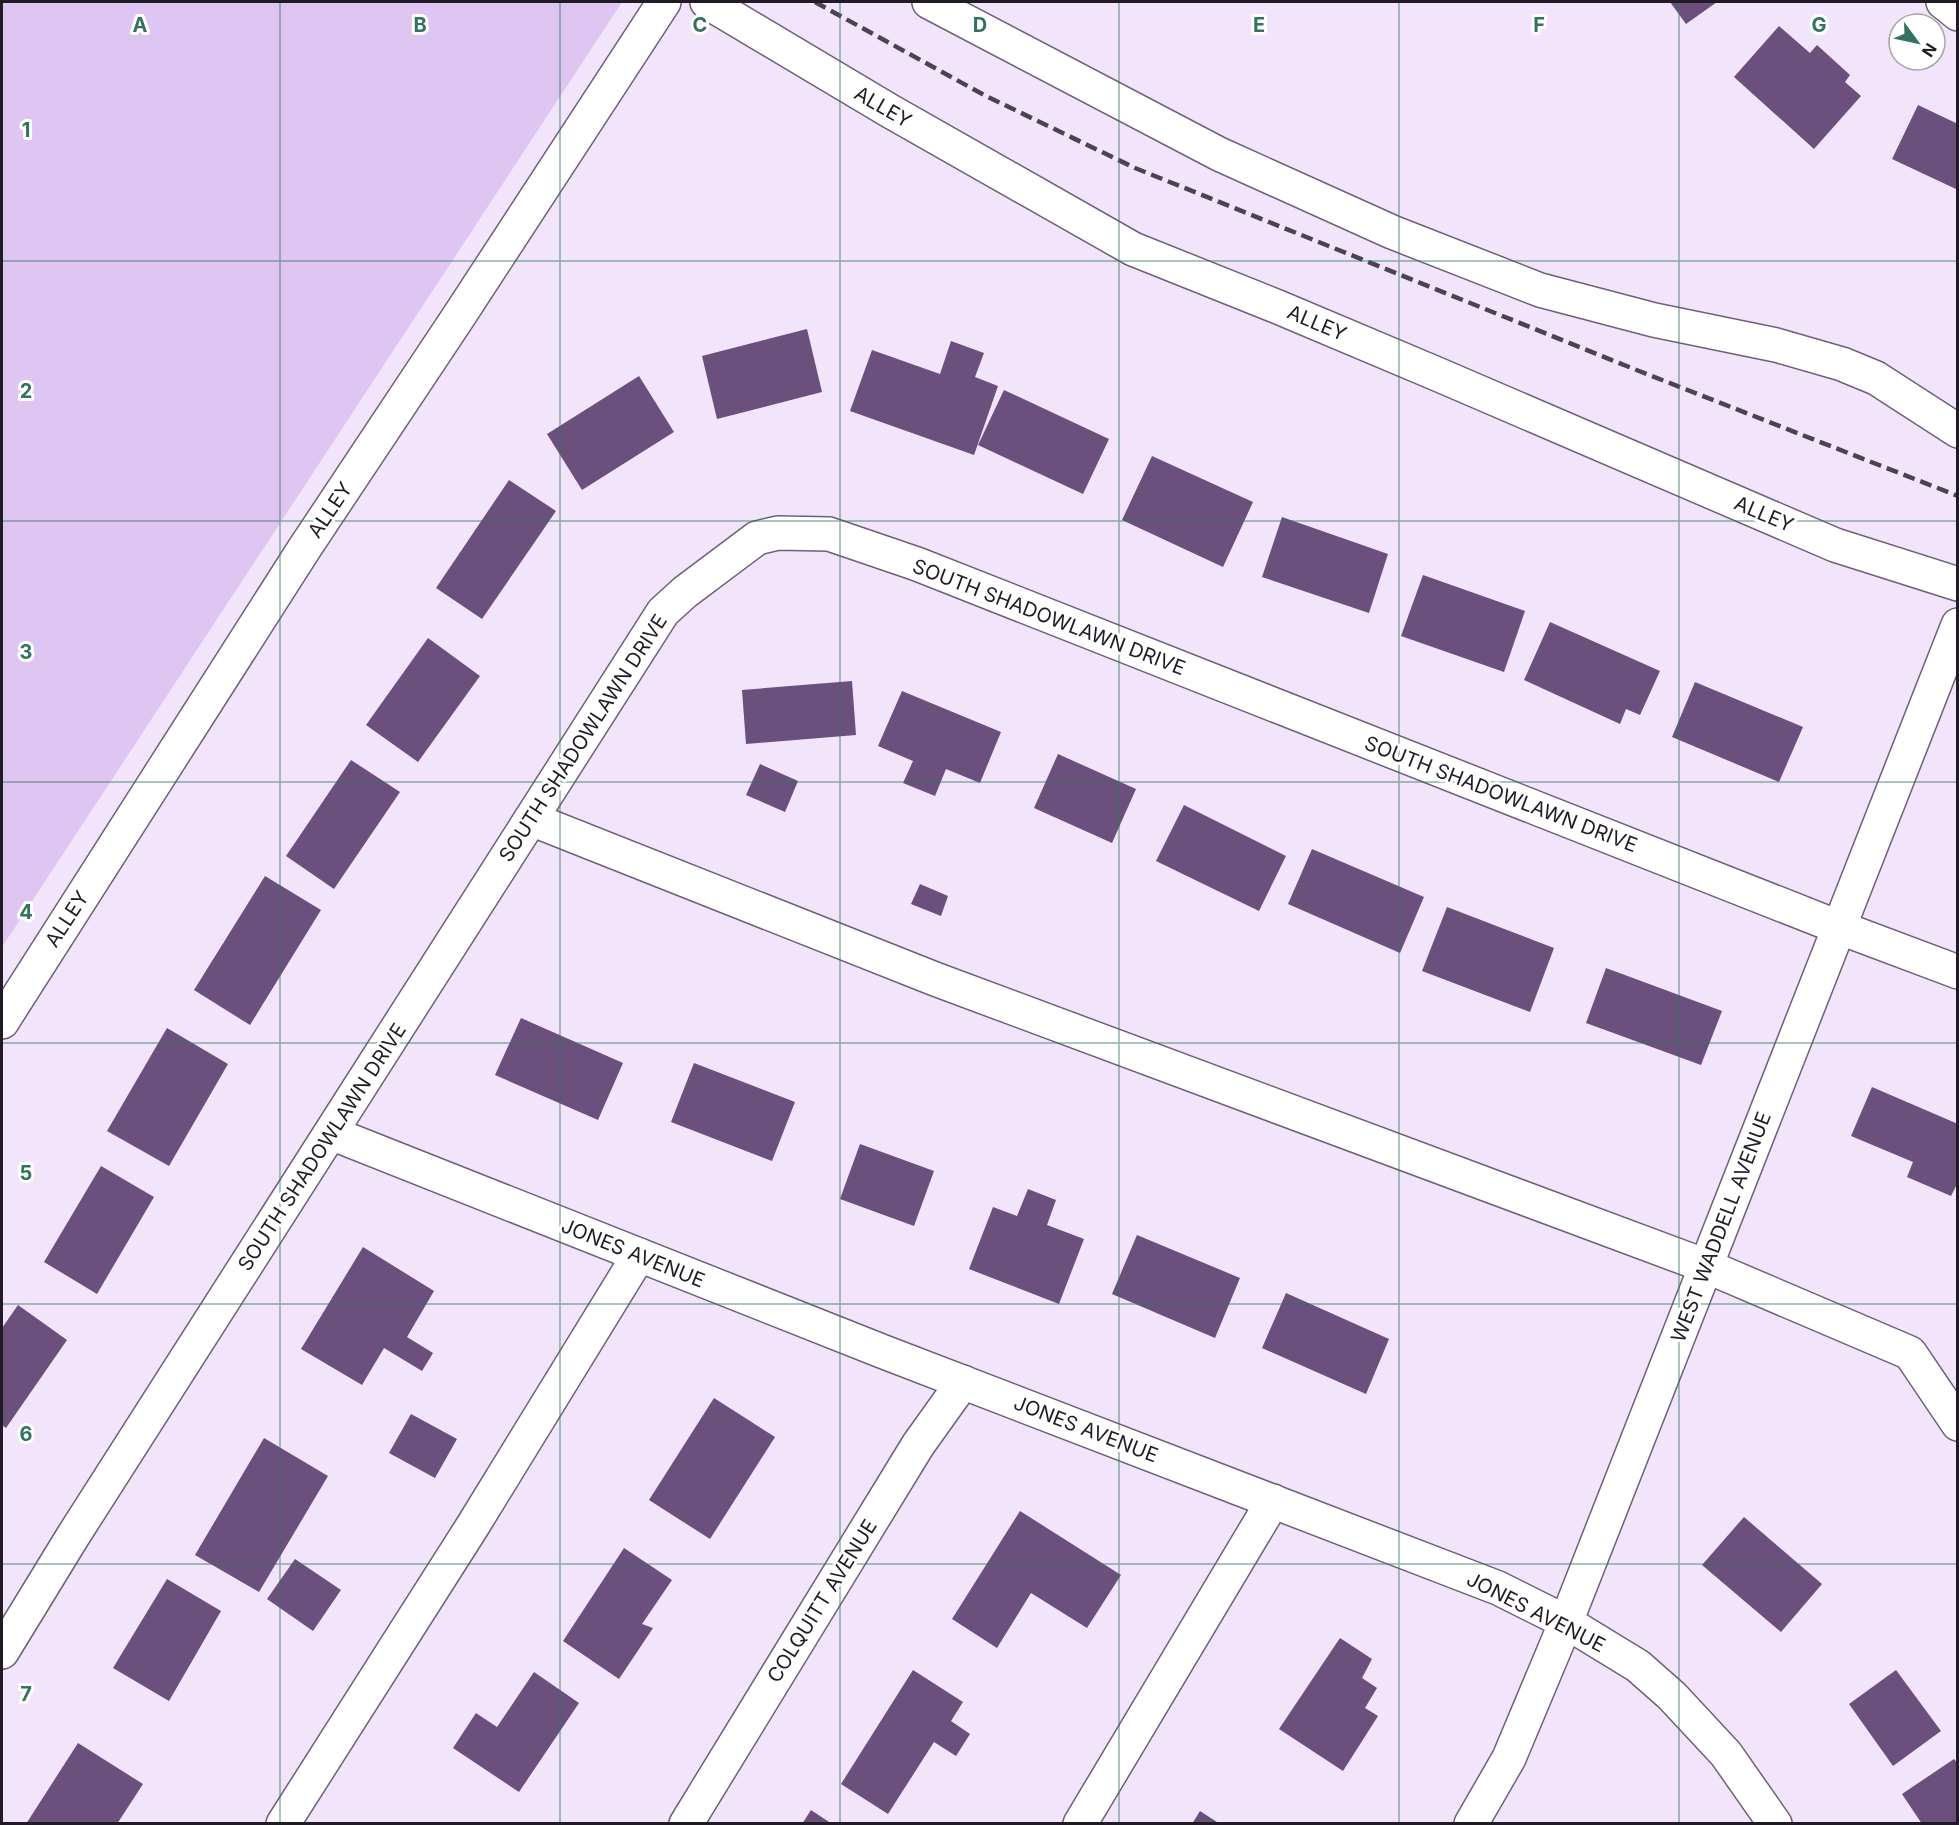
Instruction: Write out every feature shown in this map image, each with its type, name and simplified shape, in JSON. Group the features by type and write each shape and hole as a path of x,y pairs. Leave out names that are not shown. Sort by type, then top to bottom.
{"street":[{"name":"ALLEY","path":"2,1022 304,549 664,2"},
{"name":"ALLEY","path":"707,2 890,111 1133,249 1395,356 1835,545 1958,584"},
{"path":"929,2 1219,154 1392,232 1540,290 1654,320 1776,345 1842,364 1876,378 1958,431"},
{"path":"1943,2 1958,14"},
{"name":"SOUTH SHADOWLAWN DRIVE","path":"2,1652 73,1536 663,612 685,592 757,538 778,533 829,534 917,564 1838,927 1958,972"},
{"name":"WEST WADDELL AVENUE","path":"1471,1824 1509,1758 1566,1622 1958,625"},
{"path":"531,819 934,979 1706,1266 1910,1353 1958,1424"},
{"name":"JONES AVENUE","path":"331,1133 873,1348 1498,1588 1566,1622 1638,1666 1672,1696 1726,1754 1775,1824"},
{"path":"283,1824 472,1527 639,1255"},
{"name":"COLQUITT AVENUE","path":"686,1824 918,1445 963,1382"},
{"path":"1080,1824 1273,1501"}],"shaded area":[{"path":"2,2 622,2 2,947"}],"building":[{"path":"1670,2 1717,2 1686,24"},
{"path":"1779,26 1810,53 1817,45 1850,75 1845,82 1861,96 1814,149 1734,77"},
{"path":"1918,105 1958,124 1958,190 1892,159"},
{"path":"807,329 822,392 717,419 702,356"},
{"path":"951,341 984,353 975,377 998,386 974,455 850,411 872,350 940,374"},
{"path":"639,376 674,432 582,490 547,434"},
{"path":"1004,390 1109,439 1083,494 978,445"},
{"path":"1152,456 1253,502 1223,567 1122,520"},
{"path":"509,480 556,511 482,619 436,588"},
{"path":"1282,517 1388,554 1369,613 1262,577"},
{"path":"1423,575 1525,611 1504,672 1401,636"},
{"path":"1550,622 1660,671 1640,715 1626,709 1620,724 1524,680"},
{"path":"428,638 480,676 418,762 366,725"},
{"path":"852,681 856,735 746,744 742,690"},
{"path":"1695,682 1803,727 1779,782 1672,737"},
{"path":"902,691 1001,732 980,783 946,769 935,796 903,783 913,761 878,746"},
{"path":"1058,754 1136,789 1112,843 1034,808"},
{"path":"351,760 400,792 334,889 286,856"},
{"path":"760,764 798,781 785,812 746,795"},
{"path":"1184,805 1286,856 1259,911 1156,861"},
{"path":"1312,849 1424,897 1400,953 1288,904"},
{"path":"265,876 321,910 250,1025 194,990"},
{"path":"920,884 948,896 941,916 911,904"},
{"path":"1447,907 1554,948 1530,1012 1422,971"},
{"path":"1606,968 1722,1011 1701,1065 1586,1023"},
{"path":"521,1018 623,1063 598,1120 495,1075"},
{"path":"167,1028 228,1064 169,1166 107,1131"},
{"path":"694,1063 795,1102 772,1161 671,1122"},
{"path":"1872,1087 1958,1124 1958,1182 1951,1196 1907,1177 1913,1162 1851,1136"},
{"path":"860,1144 934,1171 914,1226 840,1199"},
{"path":"101,1166 154,1197 97,1294 44,1262"},
{"path":"1028,1189 1056,1200 1047,1225 1084,1239 1059,1304 969,1269 993,1207 1017,1216"},
{"path":"1137,1235 1240,1278 1215,1338 1112,1294"},
{"path":"363,1247 434,1291 407,1337 433,1353 422,1371 384,1348 362,1385 301,1349"},
{"path":"1286,1293 1389,1339 1366,1394 1262,1348"},
{"path":"18,1305 67,1340 6,1428 2,1425 2,1328"},
{"path":"714,1398 775,1437 710,1539 649,1500"},
{"path":"411,1414 457,1439 435,1478 389,1453"},
{"path":"264,1438 328,1476 259,1592 195,1555"},
{"path":"1020,1511 1121,1575 1087,1628 1031,1593 997,1648 952,1619"},
{"path":"1744,1517 1822,1584 1781,1632 1702,1565"},
{"path":"624,1548 672,1580 642,1624 653,1628 619,1679 563,1641"},
{"path":"295,1559 341,1590 313,1631 267,1599"},
{"path":"167,1579 221,1611 169,1701 113,1668"},
{"path":"1340,1638 1372,1659 1362,1678 1377,1688 1365,1708 1378,1716 1343,1771 1279,1729"},
{"path":"913,1670 963,1702 951,1721 970,1734 956,1756 934,1742 888,1814 841,1784"},
{"path":"1896,1670 1941,1731 1893,1766 1849,1704"},
{"path":"534,1672 579,1703 519,1792 453,1748 476,1713 497,1727"},
{"path":"78,1743 143,1784 117,1824 26,1824"},
{"path":"1954,1759 1958,1764 1958,1824 1922,1824 1902,1794"},
{"path":"811,1810 832,1824 802,1824"},
{"path":"1200,1811 1220,1824 1192,1824"}],"railway":[{"path":"815,2 984,95 1135,168 1639,371 1958,496"}]}
